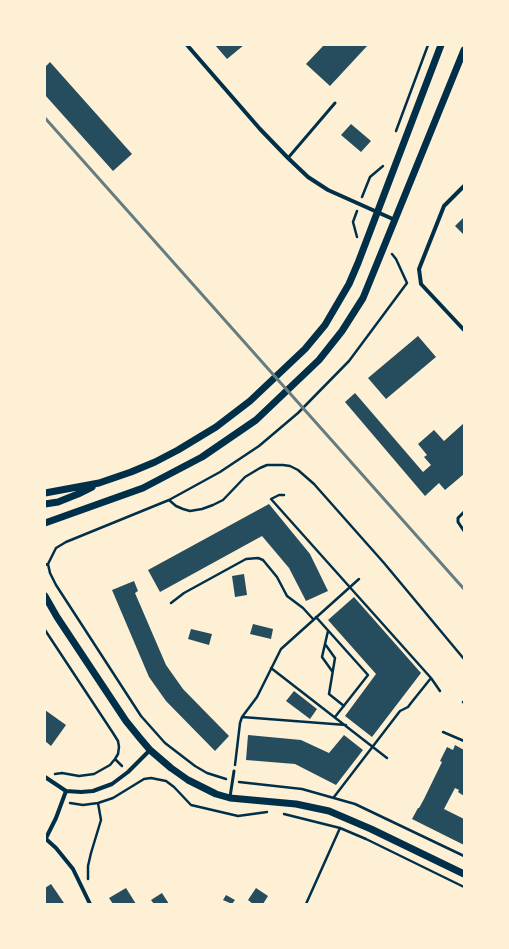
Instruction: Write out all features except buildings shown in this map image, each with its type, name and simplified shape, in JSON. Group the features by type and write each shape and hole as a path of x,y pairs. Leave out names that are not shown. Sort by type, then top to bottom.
{"street":[{"path":"187,45 235,100 300,170 316,183 328,190 395,220"},
{"path":"45,493 99,483 131,472 155,462 197,439 250,401 290,364 315,338 341,299 358,263 441,45"},
{"path":"45,523 126,494 162,479 202,457 256,420 319,360 342,332 363,298 384,250 464,50"},
{"path":"464,186 444,206 418,269 421,284 464,330"},
{"path":"45,504 78,494 99,483"},
{"path":"45,596 57,617 126,721 150,750 188,780 211,792 230,798 296,804 329,811 371,829 464,874"},
{"path":"45,605 57,617"},
{"path":"45,777 66,791 93,791 112,784 128,772 150,750"},
{"path":"66,791 45,840 56,848 74,869 85,896 90,904"}],"lane":[{"path":"288,158 335,103"},
{"path":"464,512 458,518 458,522 464,531"},
{"path":"230,798 234,771"}],"path":[{"path":"392,254 396,259 407,283"},
{"path":"169,500 176,506 190,511 202,509 223,500 245,477 260,468 283,465 290,466 298,470 314,484 384,563 464,659"},
{"path":"284,495 279,495 271,500 440,691"},
{"path":"171,604 184,593 246,559 258,558 263,560 277,578 287,596 328,630 368,674 335,717"},
{"path":"48,564 50,574 56,585 125,692 150,726 165,742 195,766 207,773 232,781 302,789 355,804 464,856"},
{"path":"234,771 242,717 256,697 281,649 359,579"},
{"path":"45,630 105,720 118,741 119,747 118,754 115,759 110,765 101,771 94,774 79,776 58,773 54,775 51,781"},
{"path":"328,630 322,657 332,672"},
{"path":"325,644 335,658 329,694 344,706"},
{"path":"271,668 347,725 387,758"},
{"path":"334,797 400,711 408,707 430,678"},
{"path":"242,717 347,725"},
{"path":"442,732 464,741"},
{"path":"137,783 144,779 151,778 166,781 174,787 191,805 238,816 267,812 274,813"},
{"path":"85,896 88,866 102,820 98,804"},
{"path":"280,814 340,828 366,839 464,887"},
{"path":"306,904 340,828"}],"railway":[{"path":"45,118 464,589"}]}
